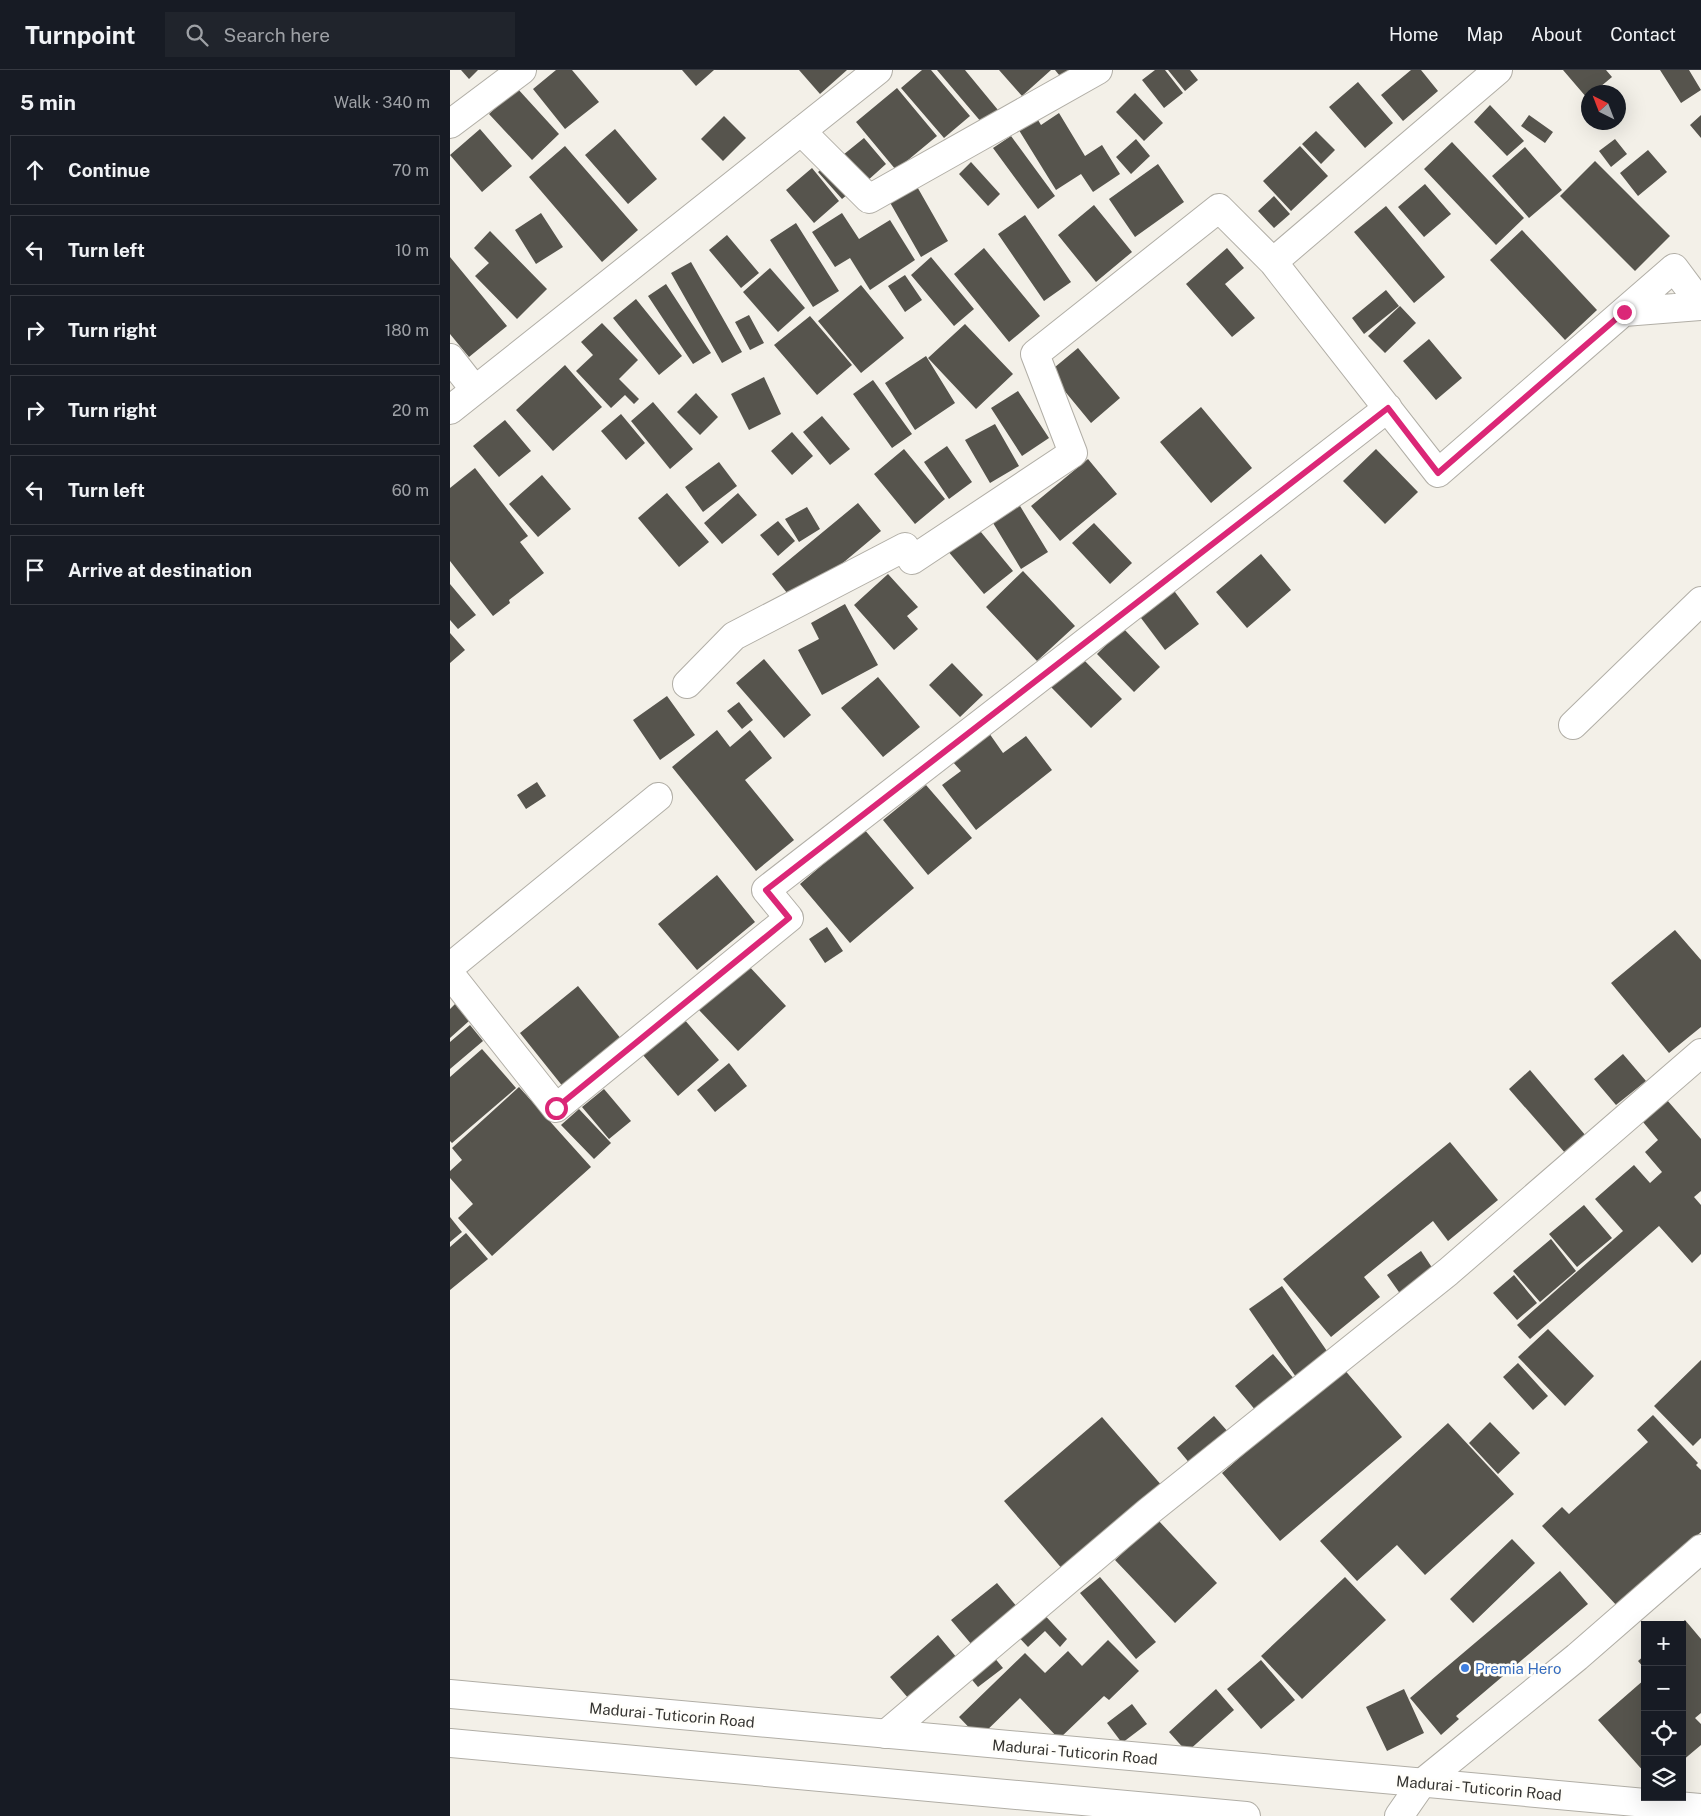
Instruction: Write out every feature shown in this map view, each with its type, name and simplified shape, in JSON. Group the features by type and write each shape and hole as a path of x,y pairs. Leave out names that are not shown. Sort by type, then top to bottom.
{"street":[{"path":"450,124 522,70"},
{"path":"450,410 878,70"},
{"path":"801,131 869,199 1098,70"},
{"path":"1273,262 1498,70"},
{"path":"687,684 734,636 905,548 912,560 1073,453 1035,354 1219,208 1273,262 1438,473 1674,268 1701,305"},
{"path":"1624,312 1701,305"},
{"path":"450,358 475,390"},
{"path":"450,974 556,1108 789,918 766,890 1388,408"},
{"path":"1573,725 1701,601"},
{"path":"450,967 658,797"},
{"path":"886,1734 1148,1512 1448,1272 1701,1053"},
{"path":"1399,1816 1422,1783 1577,1657 1701,1549"},
{"name":"Madurai - Tuticorin Road","path":"450,1694 1701,1808"},
{"path":"450,1743 1246,1816"}],"building":[{"path":"461,70 478,70 469,79"},
{"path":"556,70 572,70 599,102 565,129 533,89"},
{"path":"682,70 714,70 696,86"},
{"path":"799,70 847,70 820,94"},
{"path":"922,70 931,70 970,116 944,138 901,88"},
{"path":"937,70 965,70 998,110 982,123"},
{"path":"999,70 1051,70 1022,96"},
{"path":"1055,70 1077,70 1064,81"},
{"path":"1155,70 1165,70 1183,93 1164,108 1142,80"},
{"path":"1168,70 1190,70 1198,80 1185,91"},
{"path":"1411,70 1421,70 1438,91 1403,121 1381,95"},
{"path":"1563,70 1606,70 1612,77 1602,85 1581,85 1581,91"},
{"path":"1660,70 1689,70 1701,90 1681,103"},
{"path":"1358,82 1393,123 1365,148 1329,107"},
{"path":"517,88 559,134 532,160 489,114"},
{"path":"897,88 937,136 896,170 856,122"},
{"path":"1135,93 1163,123 1144,141 1116,112"},
{"path":"1490,105 1524,141 1507,156 1474,122"},
{"path":"1059,113 1085,156 1102,145 1120,174 1093,192 1081,174 1056,190 1017,127 1035,115 1041,125"},
{"path":"1529,115 1553,132 1545,143 1521,126"},
{"path":"1701,115 1701,138 1690,125"},
{"path":"724,116 746,138 723,161 701,139"},
{"path":"480,129 512,166 482,192 450,155"},
{"path":"615,129 657,179 628,204 585,155"},
{"path":"1316,131 1335,150 1321,164 1302,144"},
{"path":"1011,136 1055,196 1038,209 993,148"},
{"path":"864,138 886,164 866,182 843,155"},
{"path":"1136,139 1150,156 1131,174 1116,157"},
{"path":"1615,139 1627,154 1611,167 1599,151"},
{"path":"1452,142 1524,218 1496,245 1424,169"},
{"path":"565,146 638,230 602,262 529,177"},
{"path":"1300,146 1328,176 1291,211 1263,181"},
{"path":"1525,147 1562,190 1529,218 1492,176"},
{"path":"1648,150 1667,172 1638,196 1620,173"},
{"path":"1595,161 1670,236 1635,271 1560,196"},
{"path":"830,162 854,189 842,199 818,172"},
{"path":"971,162 1000,194 988,206 959,174"},
{"path":"1158,164 1184,202 1135,237 1109,199"},
{"path":"812,168 839,201 814,223 786,190"},
{"path":"915,183 948,241 921,257 888,199"},
{"path":"1425,184 1451,214 1424,237 1398,207"},
{"path":"1274,196 1290,214 1274,228 1258,211"},
{"path":"1094,205 1132,252 1096,282 1058,235"},
{"path":"1386,206 1445,277 1414,303 1354,232"},
{"path":"541,213 563,247 536,264 515,230"},
{"path":"842,213 859,239 890,220 915,260 870,290 850,258 835,267 812,232"},
{"path":"1025,215 1071,282 1044,301 998,234"},
{"path":"796,223 839,291 813,307 770,240"},
{"path":"1522,230 1597,310 1565,340 1490,260"},
{"path":"490,231 547,289 517,319 475,276 489,263 474,248"},
{"path":"727,235 759,273 741,288 709,250"},
{"path":"984,248 1040,316 1009,342 954,274"},
{"path":"1227,248 1244,268 1225,284 1255,318 1232,337 1186,284"},
{"path":"450,257 507,326 469,357 450,334"},
{"path":"931,257 974,309 954,326 911,275"},
{"path":"691,262 742,352 722,363 671,273"},
{"path":"770,268 805,308 778,332 743,292"},
{"path":"905,275 922,300 905,312 888,286"},
{"path":"666,284 711,353 693,364 648,296"},
{"path":"861,285 904,338 861,373 818,321"},
{"path":"1386,290 1399,306 1364,334 1352,318"},
{"path":"636,299 682,356 659,375 613,318"},
{"path":"1400,306 1416,323 1385,353 1368,336"},
{"path":"749,315 764,343 750,350 735,322"},
{"path":"810,316 852,365 817,395 774,345"},
{"path":"602,323 638,360 619,379 639,399 634,404 625,395 611,408 576,371 593,355 581,342"},
{"path":"965,324 1013,374 976,409 928,358"},
{"path":"1429,339 1462,378 1436,400 1403,361"},
{"path":"1078,348 1120,398 1091,423 1049,372"},
{"path":"926,356 955,403 915,430 885,383"},
{"path":"565,365 602,407 553,451 516,410"},
{"path":"764,377 781,414 749,430 731,394"},
{"path":"873,380 912,434 892,448 853,394"},
{"path":"1018,391 1049,438 1022,456 991,408"},
{"path":"696,393 718,417 700,435 677,412"},
{"path":"653,402 693,449 670,469 631,421"},
{"path":"1201,407 1252,468 1211,503 1160,442"},
{"path":"621,414 645,443 626,460 601,431"},
{"path":"822,416 850,449 830,465 803,432"},
{"path":"505,420 531,451 499,477 473,446"},
{"path":"995,424 1019,466 990,483 965,440"},
{"path":"792,432 813,456 792,475 771,451"},
{"path":"947,446 972,482 949,499 924,462"},
{"path":"904,449 945,499 915,524 874,474"},
{"path":"1376,449 1418,492 1385,524 1343,481"},
{"path":"1088,459 1117,494 1060,541 1031,506"},
{"path":"719,462 737,486 703,512 685,487"},
{"path":"475,468 528,536 520,542 544,573 509,600 510,603 493,616 450,561 450,488"},
{"path":"542,475 571,509 538,537 509,504"},
{"path":"667,493 709,542 679,567 638,518"},
{"path":"738,493 757,515 722,544 704,523"},
{"path":"1017,501 1048,552 1021,569 990,518"},
{"path":"858,503 881,531 795,603 772,574"},
{"path":"807,507 820,529 799,542 785,519"},
{"path":"778,521 795,541 778,556 760,535"},
{"path":"1094,523 1132,563 1110,584 1072,543"},
{"path":"976,526 1013,571 984,594 947,550"},
{"path":"1261,554 1291,590 1247,628 1216,592"},
{"path":"1023,571 1075,626 1037,661 986,607"},
{"path":"888,574 918,607 907,616 918,629 894,650 854,605"},
{"path":"450,584 476,615 458,629 450,620"},
{"path":"1169,584 1199,624 1165,650 1135,610"},
{"path":"845,604 878,665 822,695 798,650 819,639 811,623"},
{"path":"1123,628 1160,667 1134,692 1097,654"},
{"path":"450,633 465,650 450,663"},
{"path":"1082,658 1122,699 1091,728 1051,687"},
{"path":"764,659 811,715 784,738 736,683"},
{"path":"952,663 983,695 960,717 929,685"},
{"path":"878,677 920,727 883,757 841,708"},
{"path":"667,696 695,735 660,760 633,720"},
{"path":"739,702 753,720 742,729 727,711"},
{"path":"717,730 730,747 750,730 772,758 745,780 794,840 756,871 672,767"},
{"path":"989,733 1003,753 1026,736 1052,770 976,830 942,785 961,771 952,761"},
{"path":"537,782 546,796 526,809 517,795"},
{"path":"926,785 972,838 928,875 883,820"},
{"path":"864,829 914,888 850,943 800,884"},
{"path":"717,875 755,922 697,970 658,924"},
{"path":"827,927 843,951 825,963 809,939"},
{"path":"1675,930 1701,960 1701,1027 1669,1053 1611,983"},
{"path":"747,964 786,1006 738,1051 699,1010"},
{"path":"578,986 622,1040 564,1088 520,1033"},
{"path":"455,1004 469,1021 450,1038 450,1009"},
{"path":"678,1012 719,1060 678,1096 637,1048"},
{"path":"470,1025 483,1041 450,1069 450,1042"},
{"path":"482,1049 516,1088 452,1143 450,1141 450,1077"},
{"path":"1623,1054 1646,1081 1616,1105 1594,1079"},
{"path":"729,1063 747,1086 715,1112 697,1090"},
{"path":"1530,1070 1586,1136 1566,1154 1509,1089"},
{"path":"519,1087 591,1167 492,1256 458,1218 473,1204 450,1178 450,1171 462,1160 452,1148"},
{"path":"604,1089 631,1121 609,1139 582,1107"},
{"path":"1667,1100 1701,1139 1701,1191 1694,1197 1701,1205 1701,1254 1692,1263 1659,1226 1530,1339 1517,1325 1623,1231 1595,1199 1634,1165 1650,1183 1662,1172 1645,1152 1658,1140 1643,1122"},
{"path":"579,1109 611,1143 594,1159 561,1125"},
{"path":"1450,1142 1498,1200 1448,1241 1433,1221 1364,1277 1380,1297 1331,1337 1283,1279"},
{"path":"1584,1205 1612,1238 1577,1267 1549,1234"},
{"path":"450,1217 462,1232 450,1242"},
{"path":"466,1233 488,1259 450,1290 450,1247"},
{"path":"1551,1239 1576,1271 1540,1302 1513,1271"},
{"path":"1421,1251 1435,1272 1401,1295 1387,1275"},
{"path":"1514,1275 1537,1303 1517,1320 1493,1293"},
{"path":"1282,1286 1329,1354 1296,1377 1249,1309"},
{"path":"1548,1329 1594,1376 1565,1406 1518,1357"},
{"path":"1273,1354 1295,1380 1257,1412 1235,1386"},
{"path":"1701,1360 1701,1438 1693,1446 1654,1406"},
{"path":"1518,1363 1548,1396 1533,1410 1503,1377"},
{"path":"1343,1368 1402,1437 1280,1541 1222,1473"},
{"path":"1653,1415 1698,1463 1696,1465 1701,1470 1701,1532 1619,1608 1542,1526 1562,1507 1569,1514 1648,1442 1637,1430"},
{"path":"1214,1416 1229,1433 1191,1465 1177,1448"},
{"path":"1102,1417 1163,1487 1064,1571 1004,1501"},
{"path":"1490,1422 1520,1453 1498,1474 1469,1443"},
{"path":"1448,1423 1514,1494 1425,1575 1397,1545 1357,1581 1320,1541"},
{"path":"1158,1520 1217,1583 1175,1623 1115,1560"},
{"path":"1512,1539 1535,1563 1473,1623 1450,1599"},
{"path":"1560,1571 1588,1604 1456,1716 1459,1719 1441,1735 1410,1698"},
{"path":"1100,1577 1156,1642 1136,1659 1080,1593"},
{"path":"1345,1577 1386,1620 1302,1699 1261,1656"},
{"path":"997,1583 1018,1608 972,1645 951,1620"},
{"path":"1038,1608 1067,1639 1060,1647 1045,1631 1028,1647 1014,1632"},
{"path":"1686,1621 1701,1639 1701,1713 1695,1718 1701,1724 1701,1745 1686,1758"},
{"path":"938,1635 957,1658 909,1699 890,1677"},
{"path":"1108,1640 1139,1671 1109,1700 1104,1696 1059,1739 1020,1698 979,1738 959,1717 1025,1653 1045,1673 1068,1651 1082,1666"},
{"path":"993,1656 1003,1668 978,1687 968,1675"},
{"path":"1261,1660 1295,1700 1261,1729 1227,1689"},
{"path":"1641,1682 1641,1768 1598,1720"},
{"path":"1216,1689 1234,1710 1187,1752 1169,1732"},
{"path":"1404,1689 1424,1733 1387,1751 1366,1707"},
{"path":"1132,1704 1147,1724 1122,1743 1107,1723"}],"place":[{"name":"Premia Hero","path":"1465,1668"}],"route":[{"path":"556,1108 789,918 766,890 1388,408 1438,473 1624,312"}]}
